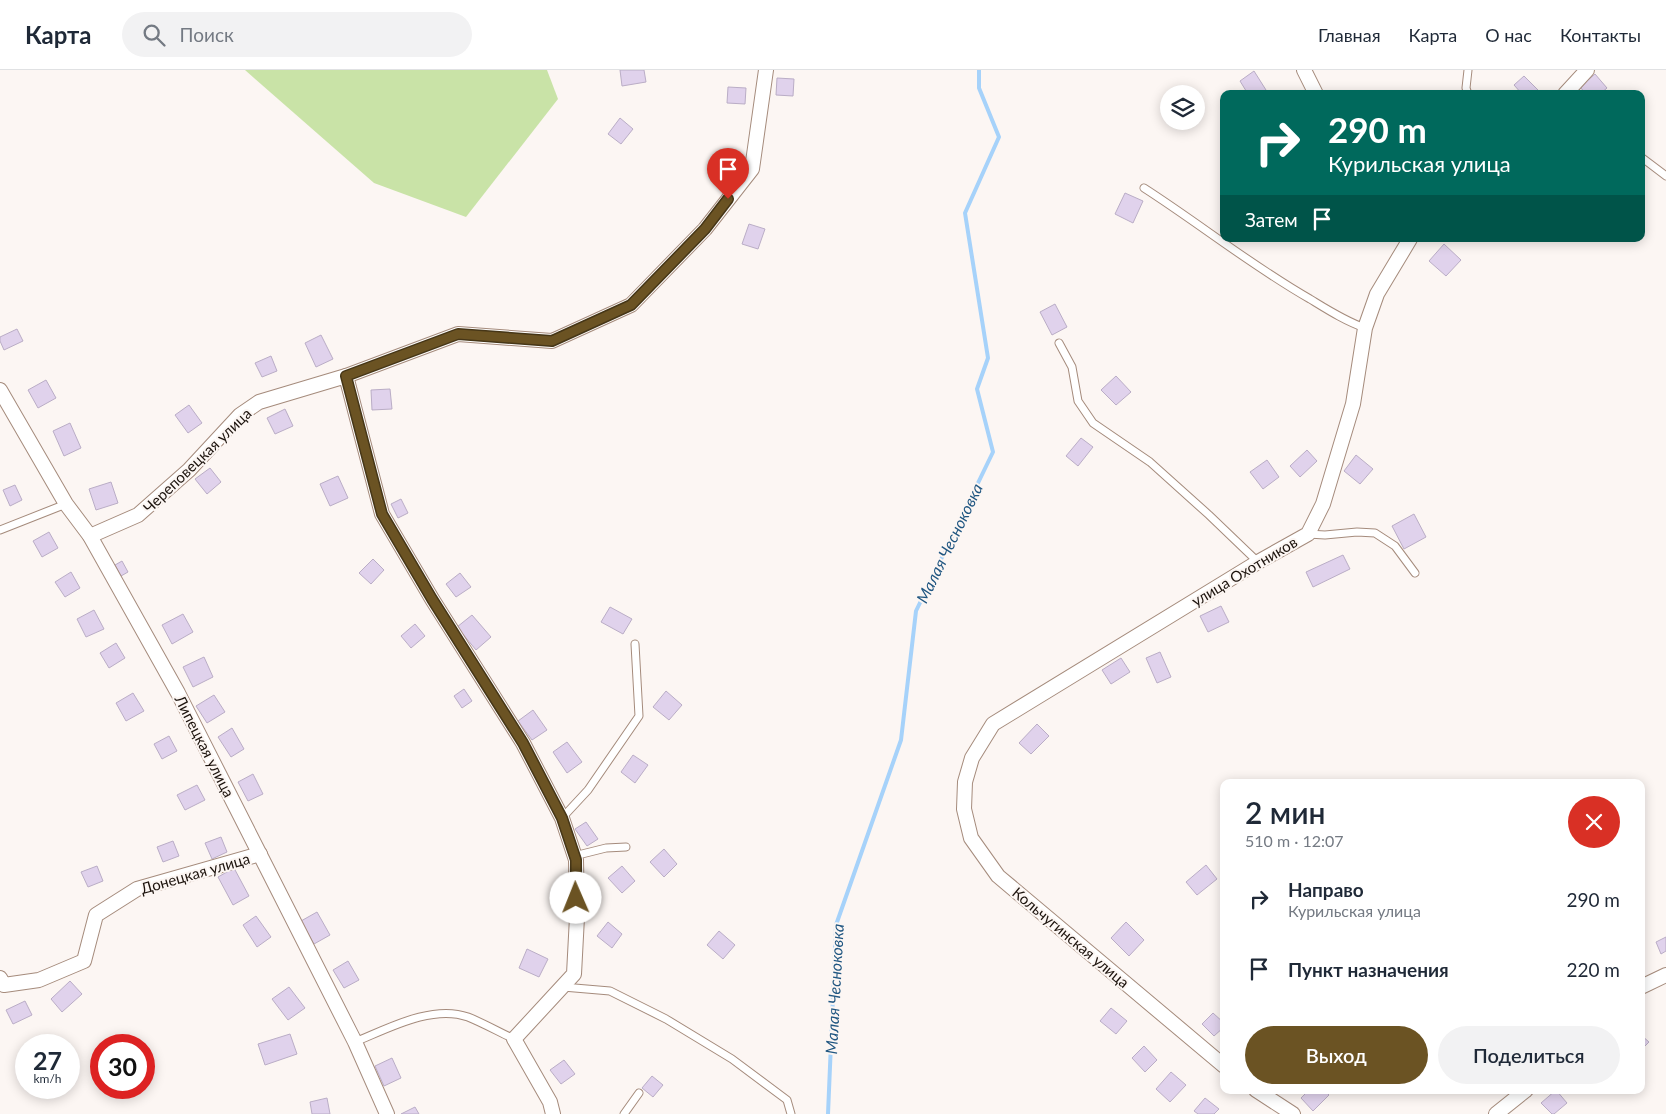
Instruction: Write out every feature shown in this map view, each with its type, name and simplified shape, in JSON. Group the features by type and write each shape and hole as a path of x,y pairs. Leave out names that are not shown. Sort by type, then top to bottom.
{"street":[{"name":"Череповецкая улица","path":"90,536 138,515 189,470 240,415 259,402 346,376 458,334 552,341 631,305 705,229 752,169 766,70"},
{"path":"1304,70 1314,90"},
{"path":"1569,90 1587,70"},
{"name":"улица Охотников","path":"965,782 972,758 993,724 1258,562 1308,534 1323,504 1353,404 1365,328 1377,294 1408,242"},
{"path":"346,376 382,514 432,599 523,743 562,818 574,856 577,917 574,974 514,1039 550,1102 553,1114"},
{"name":"Липецкая улица","path":"0,390 66,504 90,536 178,693 355,1042 387,1114"},
{"name":"Кольчугинская улица","path":"965,782 964,809 971,838 998,876 1220,1063"},
{"name":"Донецкая улица","path":"0,978 4,985 39,980 84,961 96,915 137,889 260,854"},
{"path":"1645,984 1666,975"},
{"path":"1262,1094 1294,1114"},
{"path":"1496,1114 1521,1094"}],"lane":[{"path":"1467,90 1468,70"},
{"path":"1645,159 1666,176"},
{"path":"1144,188 1220,239"},
{"path":"1224,242 1282,283 1350,323 1365,328"},
{"path":"1059,343 1072,367 1078,401 1093,424 1150,462 1209,514 1258,562"},
{"path":"0,530 66,504"},
{"path":"1308,534 1375,533 1395,546 1414,573"},
{"path":"562,818 588,790 640,716 635,644"},
{"path":"574,856 606,848 626,847"},
{"path":"562,987 610,991 666,1019 732,1059 787,1100 791,1114"},
{"path":"355,1042 412,1018 444,1014 466,1016 514,1039"},
{"path":"624,1114 639,1093"}],"green space":[{"path":"245,70 547,70 558,99 466,217 374,183"}],"building":[{"path":"620,70 644,70 646,82 622,86"},
{"path":"1254,71 1266,90 1246,90 1240,81"},
{"path":"1595,74 1607,88 1605,90 1583,90 1580,87"},
{"path":"1524,76 1538,90 1518,90 1514,85"},
{"path":"777,78 794,79 793,96 776,95"},
{"path":"728,87 746,88 745,104 727,103"},
{"path":"620,118 633,129 621,144 608,134"},
{"path":"1125,193 1143,201 1133,223 1115,214"},
{"path":"749,224 765,229 758,249 742,244"},
{"path":"1444,244 1461,260 1446,276 1429,261"},
{"path":"1055,304 1067,327 1052,335 1040,312"},
{"path":"17,329 23,341 4,350 0,337"},
{"path":"321,335 333,359 316,367 305,343"},
{"path":"271,356 277,371 262,377 255,363"},
{"path":"1116,376 1131,392 1116,405 1101,390"},
{"path":"46,380 56,398 38,408 28,390"},
{"path":"390,389 392,409 372,410 371,390"},
{"path":"189,405 202,423 188,433 175,415"},
{"path":"285,409 293,426 275,434 267,418"},
{"path":"70,423 81,448 64,456 53,431"},
{"path":"1081,438 1093,447 1078,466 1066,456"},
{"path":"1307,450 1317,461 1300,477 1290,466"},
{"path":"1356,455 1373,469 1360,484 1344,471"},
{"path":"1267,460 1279,477 1263,489 1250,472"},
{"path":"210,468 221,482 207,494 195,479"},
{"path":"338,476 348,498 330,506 320,484"},
{"path":"111,482 118,503 96,510 89,489"},
{"path":"15,485 22,500 10,506 3,490"},
{"path":"401,499 408,513 398,518 391,504"},
{"path":"1414,514 1426,537 1404,549 1392,526"},
{"path":"49,532 58,548 42,557 33,541"},
{"path":"1343,555 1350,569 1313,587 1306,572"},
{"path":"373,559 384,570 371,584 359,573"},
{"path":"122,561 128,572 121,576 115,565"},
{"path":"71,572 80,588 65,597 55,582"},
{"path":"460,573 471,587 456,597 446,584"},
{"path":"1221,606 1229,622 1208,632 1200,616"},
{"path":"610,607 632,619 623,634 601,622"},
{"path":"94,610 104,629 86,637 77,619"},
{"path":"183,614 193,632 172,644 162,625"},
{"path":"472,615 491,637 476,650 457,627"},
{"path":"415,624 425,636 411,648 401,636"},
{"path":"116,643 125,658 109,668 100,653"},
{"path":"1160,652 1171,677 1157,683 1146,658"},
{"path":"204,657 213,677 193,687 183,667"},
{"path":"1121,658 1130,672 1111,684 1102,670"},
{"path":"464,689 472,701 462,708 454,696"},
{"path":"666,691 682,705 669,720 653,707"},
{"path":"133,693 144,711 126,721 116,703"},
{"path":"214,695 225,712 207,723 196,706"},
{"path":"533,710 547,730 532,740 518,721"},
{"path":"1037,724 1049,736 1031,754 1019,743"},
{"path":"232,728 244,749 231,757 218,737"},
{"path":"169,736 177,751 162,759 154,744"},
{"path":"567,742 582,762 567,773 553,752"},
{"path":"633,755 648,765 635,783 621,772"},
{"path":"253,774 263,794 248,801 238,782"},
{"path":"197,785 205,800 185,810 177,795"},
{"path":"586,822 598,839 587,846 575,829"},
{"path":"221,837 227,852 212,859 205,843"},
{"path":"173,841 179,856 163,862 157,847"},
{"path":"664,849 677,864 664,877 650,862"},
{"path":"1206,865 1217,879 1197,895 1186,882"},
{"path":"97,866 103,881 88,887 81,872"},
{"path":"622,866 635,881 622,893 608,878"},
{"path":"234,868 249,896 233,905 218,877"},
{"path":"317,912 330,935 314,944 301,921"},
{"path":"256,916 271,937 257,947 243,925"},
{"path":"608,922 622,934 612,948 597,936"},
{"path":"1126,922 1144,940 1129,956 1111,938"},
{"path":"719,931 735,945 723,959 707,945"},
{"path":"1666,937 1666,951 1661,954 1656,942"},
{"path":"527,949 548,959 539,977 519,968"},
{"path":"348,961 359,980 344,988 333,970"},
{"path":"70,981 82,994 62,1012 51,999"},
{"path":"289,987 305,1008 288,1020 272,999"},
{"path":"25,1001 32,1015 13,1024 6,1010"},
{"path":"1111,1008 1127,1021 1116,1034 1100,1021"},
{"path":"1213,1013 1220,1019 1220,1031 1214,1036 1202,1024"},
{"path":"290,1034 297,1054 265,1065 258,1044"},
{"path":"1144,1046 1157,1060 1145,1072 1132,1058"},
{"path":"392,1058 401,1078 384,1086 375,1066"},
{"path":"564,1060 575,1074 561,1084 550,1070"},
{"path":"1171,1072 1186,1085 1170,1102 1156,1089"},
{"path":"652,1076 663,1085 653,1097 642,1088"},
{"path":"1305,1094 1329,1095 1313,1111 1301,1098"},
{"path":"1551,1094 1559,1094 1567,1103 1552,1114 1541,1103"},
{"path":"327,1098 330,1114 312,1114 310,1102"},
{"path":"1205,1098 1219,1109 1214,1114 1198,1114 1194,1111"},
{"path":"415,1107 419,1114 401,1114"}],"waterway":[{"name":"Малая Чесноковка","path":"828,1114 836,925 901,740 916,611 993,452 977,389 988,358 965,213 999,137 979,88 979,70"}],"route":[{"path":"576,898 576,860 562,818 523,743 432,599 382,514 346,376 458,334 552,341 631,305 705,229 728,199"}]}
